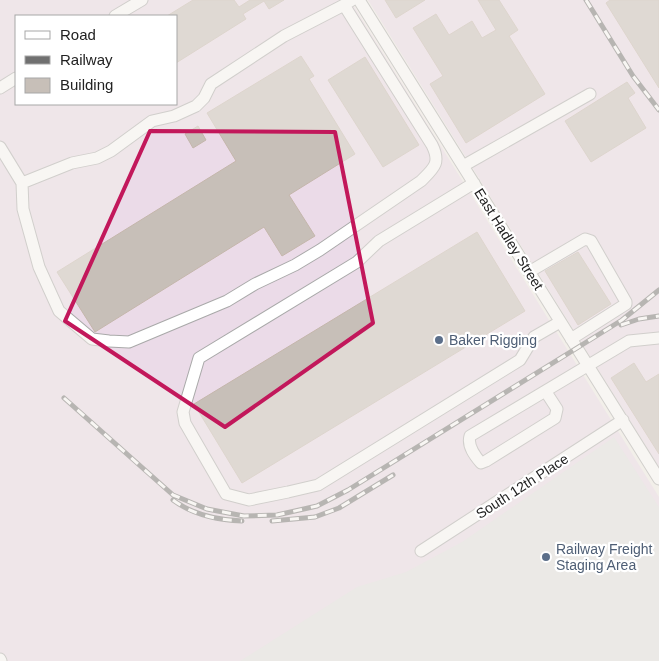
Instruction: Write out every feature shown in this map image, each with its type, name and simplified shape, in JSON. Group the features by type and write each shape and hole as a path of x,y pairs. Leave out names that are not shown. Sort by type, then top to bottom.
{"street":[{"path":"118,15 142,0"},
{"name":"East Hadley Street","path":"359,0 659,479"},
{"path":"0,147 22,183 23,209 39,267 59,311 92,339 129,342 227,301 320,250 421,181 432,170 437,161 437,155 348,3 284,36 211,84 204,98 196,106 174,116 152,121 111,151 97,158 72,163 22,183"},
{"path":"0,88 15,79"},
{"path":"463,166 590,94"},
{"path":"474,183 379,241 357,262 199,358 183,412 185,423 226,494 249,500 318,484 520,360 534,337 560,322"},
{"path":"529,272 585,239 591,241 626,304 571,338"},
{"path":"546,392 557,409 556,418 486,462 481,463 473,454 468,441 470,436 630,341 659,338"},
{"name":"South 12th Place","path":"421,551 623,420"}],"highlighted area":[{"path":"150,131 335,132 373,323 225,427 65,321"}],"shaded area":[{"path":"0,0 350,0 659,497 659,661 0,661"},
{"path":"368,0 659,0 659,467"},
{"name":"Railway Freight Staging Area","path":"614,437 659,507 659,661 240,661 357,587 406,572 462,542"}],"building":[{"path":"193,0 234,0 239,7 250,0 284,0 269,9 264,1 243,14 246,19 178,62 178,15 169,15"},
{"path":"385,0 425,0 396,18"},
{"path":"478,0 499,0 518,30 509,36 545,94 466,143 430,84 443,76 413,28 436,14 449,35 472,21 482,38 496,30"},
{"path":"610,0 659,0 659,88 606,3"},
{"path":"301,56 314,76 309,79 355,154 289,195 315,236 282,256 264,227 95,332 57,272 236,161 207,113"},
{"path":"365,57 419,145 383,167 328,80"},
{"path":"627,82 635,93 628,98 646,128 591,162 565,121"},
{"path":"198,126 206,140 193,148 185,134"},
{"path":"477,232 525,311 242,483 194,404"},
{"path":"578,252 611,304 578,325 545,271"},
{"path":"634,363 646,382 659,374 659,454 611,378"}],"railway":[{"path":"586,0 633,76 659,110"},
{"path":"64,398 173,495 207,509 244,516 277,515 317,506 348,490 622,320 659,290"},
{"path":"621,325 639,319 659,316"},
{"path":"272,521 315,517 339,508 393,475"},
{"path":"173,500 206,516 242,521"}],"place":[{"name":"Baker Rigging","path":"439,340"},
{"name":"Railway Freight Staging Area","path":"546,557"}]}
